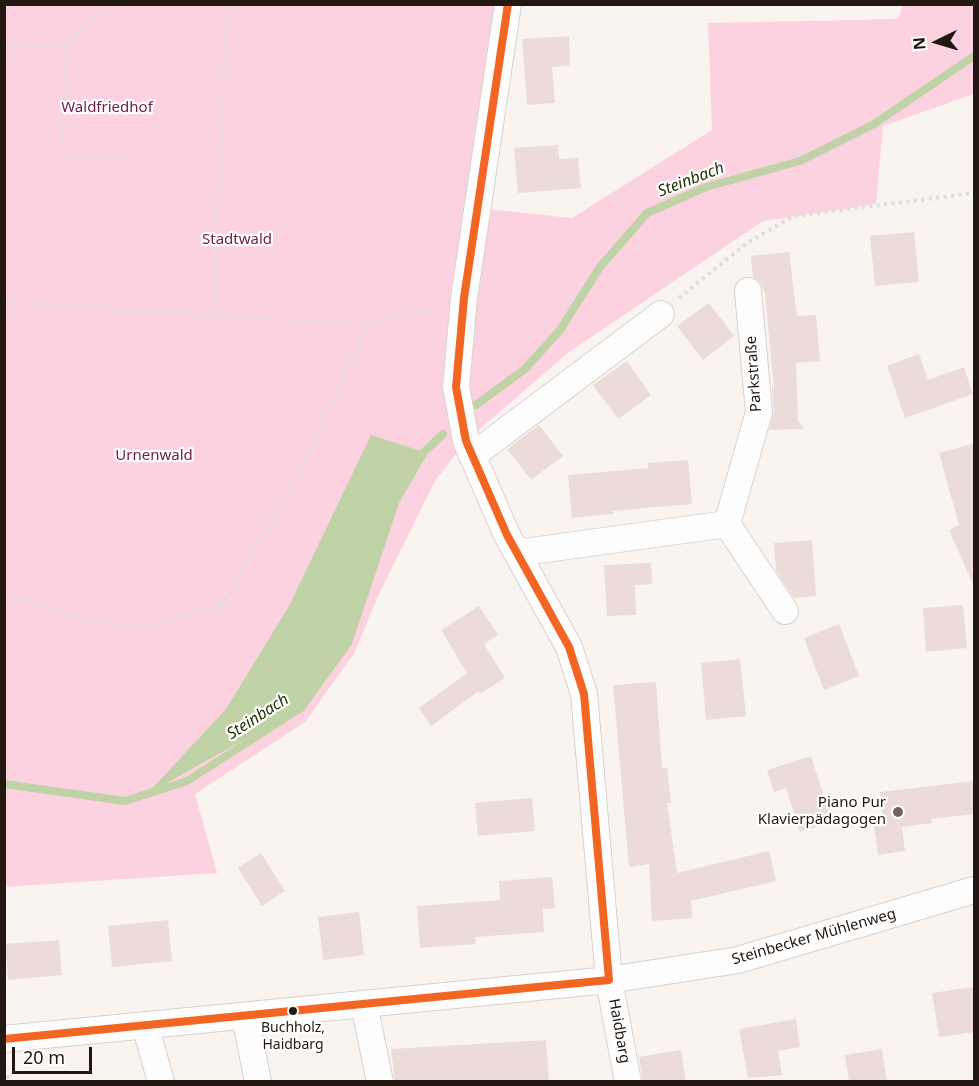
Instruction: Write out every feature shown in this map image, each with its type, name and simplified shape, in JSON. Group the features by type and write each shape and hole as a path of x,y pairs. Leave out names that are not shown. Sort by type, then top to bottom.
{"street":[{"path":"508,4 464,298 456,387 466,441 472,456 517,553 569,647 584,694 609,981"},
{"name":"Parkstraße","path":"727,524 759,412 748,291"},
{"path":"472,456 661,314"},
{"path":"517,553 727,524 785,611"},
{"name":"Steinbecker Mühlenweg","path":"4,1039 609,981 738,960 975,890"},
{"name":"Haidbarg","path":"609,981 628,1082"},
{"path":"364,1004 380,1082"},
{"path":"245,1016 258,1082"},
{"path":"145,1025 161,1082"}],"path":[{"path":"4,47 66,44 114,4"},
{"path":"213,311 227,4"},
{"path":"66,44 62,154 126,156"},
{"path":"661,314 747,243 794,216 975,193"},
{"path":"4,302 368,325 464,298"},
{"path":"4,596 132,630 220,607 299,473 368,325"},
{"path":"4,1069 11,1082"}],"green space":[{"name":"Stadtwald","path":"5,5 508,5 477,208 572,218 712,130 708,23 898,19 903,5 974,5 974,94 883,126 876,204 763,221 569,352 466,441 435,481 377,598 355,652 305,722 195,794 217,873 5,887"}],"water":[{"path":"371,435 424,452 396,500 348,643 301,708 147,794 226,709 289,606"}],"building":[{"path":"569,36 570,65 552,67 555,103 527,105 522,39"},
{"path":"558,145 559,159 578,158 581,188 518,193 514,148"},
{"path":"914,232 919,282 875,286 870,236"},
{"path":"789,252 797,316 816,315 820,361 796,363 798,421 804,429 769,430 774,411 772,386 774,389 765,294 760,282 753,277 751,256"},
{"path":"709,303 734,336 703,360 677,326"},
{"path":"919,354 928,380 964,367 973,394 905,418 887,366"},
{"path":"627,361 651,395 618,419 593,385"},
{"path":"539,425 563,456 531,480 507,449"},
{"path":"975,443 975,589 949,530 959,525 939,453"},
{"path":"688,460 692,504 613,511 613,514 572,518 568,475 648,468 648,463"},
{"path":"812,540 816,596 794,598 776,571 774,543"},
{"path":"651,563 652,584 635,585 636,615 607,616 604,565"},
{"path":"963,605 967,648 926,652 923,608"},
{"path":"479,606 498,635 484,644 505,678 480,694 479,691 431,726 419,708 467,673 441,630"},
{"path":"839,624 859,676 824,690 804,638"},
{"path":"740,659 746,716 706,720 701,663"},
{"path":"656,682 662,768 667,768 671,803 667,803 677,873 769,851 776,881 691,901 692,918 652,921 649,864 629,867 613,685"},
{"path":"811,756 832,822 800,832 786,788 774,792 767,770"},
{"path":"975,781 975,814 931,819 932,823 902,827 905,851 878,855 874,826 883,825 880,792"},
{"path":"532,798 535,831 478,836 475,803"},
{"path":"261,853 285,891 262,906 238,868"},
{"path":"552,877 555,908 543,909 544,932 475,937 476,944 420,948 417,906 500,900 499,881"},
{"path":"359,912 364,955 323,960 318,917"},
{"path":"168,920 172,961 112,967 108,926"},
{"path":"59,940 62,975 8,980 5,944"},
{"path":"973,987 975,1032 939,1037 932,993"},
{"path":"796,1019 800,1047 778,1051 782,1075 748,1078 739,1029"},
{"path":"546,1040 549,1082 395,1082 391,1049"},
{"path":"882,1049 887,1082 849,1082 845,1055"},
{"path":"681,1050 686,1082 643,1082 639,1057"}],"waterway":[{"name":"Steinbach","path":"476,405 525,369 560,330 600,267 647,213 706,187 800,161 874,124 974,56"},
{"name":"Steinbach","path":"4,784 125,801 187,781 301,708 348,643 396,500 424,452 443,434"}],"transit line":[{"path":"4,1039 609,980 584,694 569,647 507,535 466,441 456,387 464,298 508,4"}],"place":[{"name":"Piano Pur Klavierpädagogen","path":"898,812"},
{"name":"Buchholz, Haidbarg","path":"293,1011"}],"park label":[{"name":"Waldfriedhof","path":"107,108"},
{"name":"Urnenwald","path":"154,456"}]}
